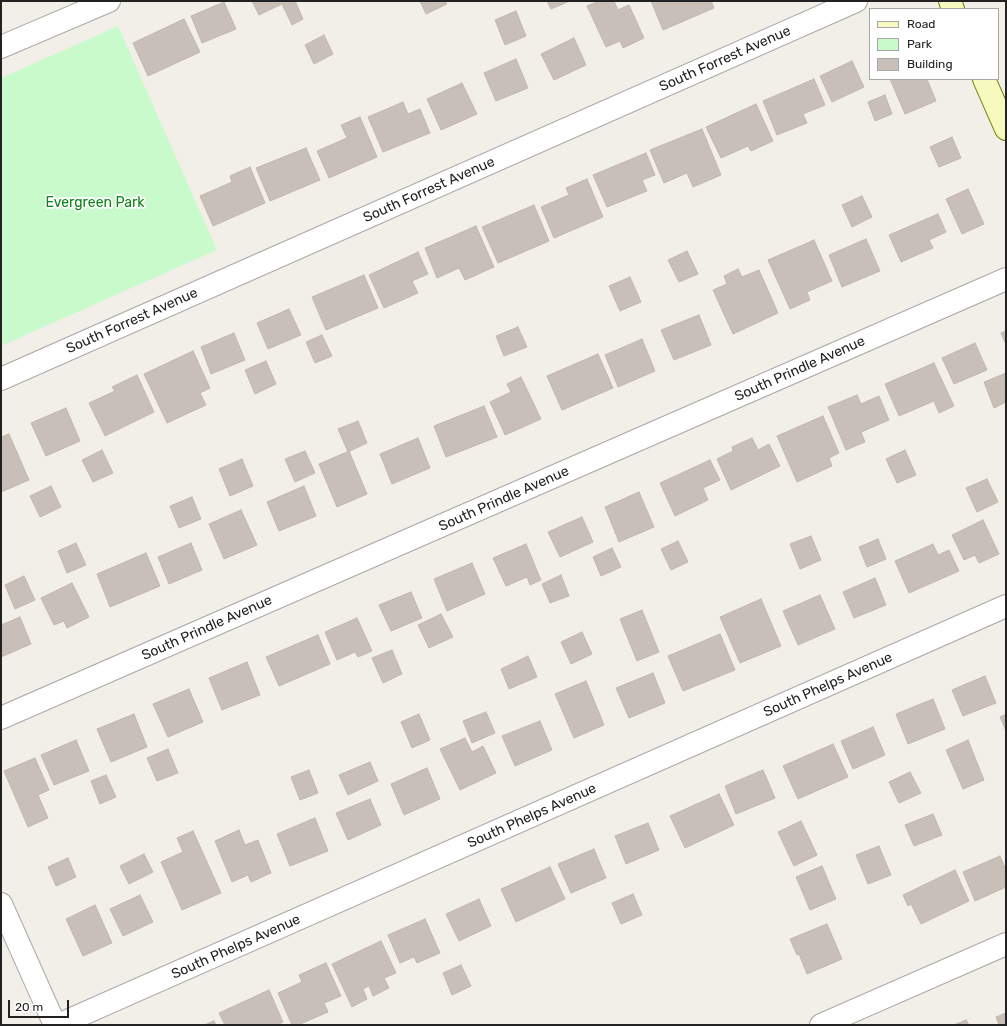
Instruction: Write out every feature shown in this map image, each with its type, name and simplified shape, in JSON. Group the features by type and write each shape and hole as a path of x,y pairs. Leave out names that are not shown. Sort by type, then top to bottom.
{"main road":[{"path":"984,80 1006,129"}],"street":[{"path":"1,47 109,1"},
{"name":"South Forrest Avenue","path":"1,379 856,1"},
{"name":"South Prindle Avenue","path":"1,718 1006,279"},
{"name":"South Phelps Avenue","path":"58,1025 1006,606"},
{"path":"1,904 55,1025"},
{"path":"821,1025 1006,944"}],"green space":[{"name":"Evergreen Park","path":"118,26 217,250 1,346 1,78"}],"building":[{"path":"252,1 295,1 303,19 292,25 282,4 259,15"},
{"path":"420,1 445,1 447,4 426,14"},
{"path":"547,1 570,1 551,9"},
{"path":"599,1 614,1 618,10 629,5 644,38 623,48 620,41 606,47 587,6"},
{"path":"651,1 711,1 714,8 663,30"},
{"path":"224,2 236,29 202,43 191,16"},
{"path":"516,11 526,36 505,45 495,20"},
{"path":"184,19 200,52 148,76 133,43"},
{"path":"324,35 333,54 314,64 305,45"},
{"path":"574,38 586,65 554,80 541,54"},
{"path":"516,59 528,88 496,101 484,73"},
{"path":"852,61 864,87 832,102 820,76"},
{"path":"814,79 825,105 803,114 807,123 777,135 763,101"},
{"path":"890,80 927,80 936,101 905,114"},
{"path":"462,83 477,114 441,130 427,99"},
{"path":"885,95 892,114 875,121 868,102"},
{"path":"403,102 408,114 420,109 430,133 383,152 368,117"},
{"path":"756,104 773,141 751,151 748,146 721,158 706,127"},
{"path":"360,117 377,157 329,178 317,151 347,138 341,125"},
{"path":"702,129 721,175 693,187 687,173 664,183 650,150"},
{"path":"952,137 961,158 939,167 930,147"},
{"path":"306,148 320,180 270,201 256,168"},
{"path":"646,153 655,175 642,180 647,191 607,207 593,175"},
{"path":"250,167 265,203 213,226 200,196 232,182 230,176"},
{"path":"587,179 603,217 554,238 541,207 569,195 566,188"},
{"path":"968,189 984,224 962,234 946,199"},
{"path":"862,196 872,217 852,227 842,205"},
{"path":"534,205 549,241 498,263 482,227"},
{"path":"938,214 946,232 929,240 933,248 901,262 889,235"},
{"path":"476,226 494,267 465,280 459,268 437,278 425,248"},
{"path":"866,239 880,271 842,287 829,255"},
{"path":"814,240 832,281 807,292 810,300 790,309 768,260"},
{"path":"687,251 698,274 679,282 668,260"},
{"path":"418,252 428,274 412,281 418,293 384,308 369,275"},
{"path":"738,269 742,277 759,270 778,313 733,334 713,290 727,284 724,276"},
{"path":"364,275 378,308 326,330 312,297"},
{"path":"630,277 641,302 620,311 609,286"},
{"path":"289,309 301,335 268,349 257,323"},
{"path":"699,315 711,345 674,360 661,330"},
{"path":"518,327 527,347 504,356 496,336"},
{"path":"1006,331 1006,345 1001,333"},
{"path":"234,333 245,360 211,374 201,347"},
{"path":"322,335 332,356 315,363 306,342"},
{"path":"642,339 655,371 618,387 605,355"},
{"path":"975,343 987,370 954,384 942,358"},
{"path":"193,351 210,388 200,393 206,405 167,423 144,374"},
{"path":"598,354 613,388 562,410 547,376"},
{"path":"266,361 276,384 255,394 245,370"},
{"path":"934,363 954,406 939,413 934,401 899,416 885,384"},
{"path":"1006,373 1006,402 994,408 984,382"},
{"path":"137,375 154,412 105,436 89,403 115,391 112,387"},
{"path":"521,377 541,419 505,435 490,402 511,392 507,384"},
{"path":"857,395 861,404 879,396 889,420 861,432 865,442 846,450 828,407"},
{"path":"484,406 497,437 446,457 434,426"},
{"path":"66,408 80,441 46,456 31,423"},
{"path":"823,416 839,453 829,458 832,466 797,482 777,436"},
{"path":"358,421 367,443 348,452 338,429"},
{"path":"9,434 29,480 1,492 1,437"},
{"path":"418,438 430,468 392,484 380,454"},
{"path":"752,438 758,450 769,444 780,466 731,490 717,459 733,451 732,447"},
{"path":"102,450 113,473 93,482 82,460"},
{"path":"905,450 916,475 897,483 886,459"},
{"path":"305,451 315,473 295,482 285,459"},
{"path":"349,451 367,494 337,507 319,464"},
{"path":"242,459 253,486 230,496 219,469"},
{"path":"710,460 720,480 703,488 708,500 675,516 660,483"},
{"path":"987,479 998,502 977,512 966,488"},
{"path":"51,486 61,507 40,517 30,496"},
{"path":"304,486 316,516 279,531 267,502"},
{"path":"639,492 654,527 619,542 605,507"},
{"path":"192,497 201,519 179,528 170,506"},
{"path":"241,510 257,545 224,559 209,524"},
{"path":"582,517 593,542 560,557 548,532"},
{"path":"983,520 999,554 979,563 975,555 964,560 952,535"},
{"path":"811,536 821,560 800,569 790,544"},
{"path":"878,539 886,559 867,567 859,547"},
{"path":"678,541 688,562 671,570 661,549"},
{"path":"76,543 86,565 67,573 58,551"},
{"path":"191,543 202,570 169,584 158,557"},
{"path":"526,544 541,580 530,585 527,577 506,586 493,558"},
{"path":"933,544 938,555 949,550 959,571 909,593 895,561"},
{"path":"612,548 621,567 601,576 593,557"},
{"path":"146,553 160,586 110,607 97,574"},
{"path":"472,563 485,594 447,611 434,579"},
{"path":"561,575 569,596 550,603 542,584"},
{"path":"24,576 35,600 15,609 5,585"},
{"path":"875,578 886,605 854,618 843,592"},
{"path":"72,583 89,617 67,628 64,621 54,625 41,598"},
{"path":"411,592 422,618 391,631 379,605"},
{"path":"820,595 835,629 798,645 783,611"},
{"path":"761,599 781,646 740,663 720,617"},
{"path":"642,610 659,652 637,661 620,619"},
{"path":"441,614 453,637 429,648 418,625"},
{"path":"20,617 31,644 1,657 1,625"},
{"path":"357,618 372,651 358,657 355,652 337,660 325,632"},
{"path":"582,632 592,654 571,664 561,642"},
{"path":"720,634 735,670 683,691 668,656"},
{"path":"318,635 330,664 279,686 266,657"},
{"path":"392,650 402,674 383,683 372,658"},
{"path":"528,656 537,677 509,689 501,669"},
{"path":"247,662 260,695 222,710 209,678"},
{"path":"653,673 665,703 629,718 616,688"},
{"path":"985,676 996,703 963,716 952,690"},
{"path":"586,681 604,725 574,738 555,694"},
{"path":"189,689 203,722 168,737 153,704"},
{"path":"933,699 945,729 908,744 896,714"},
{"path":"486,712 495,733 472,743 463,721"},
{"path":"134,714 147,747 111,762 97,729"},
{"path":"419,714 430,740 412,748 401,722"},
{"path":"1006,714 1006,731 1000,717"},
{"path":"540,721 552,750 515,766 502,736"},
{"path":"873,727 885,755 853,769 841,741"},
{"path":"465,738 472,752 483,746 496,773 460,790 440,749"},
{"path":"76,740 89,771 54,785 41,755"},
{"path":"968,740 984,780 963,789 946,750"},
{"path":"833,744 848,777 798,799 783,766"},
{"path":"168,749 178,773 157,781 147,758"},
{"path":"35,758 49,790 38,795 48,818 28,827 4,771"},
{"path":"370,762 378,781 348,795 339,775"},
{"path":"427,768 440,799 404,815 391,784"},
{"path":"309,770 318,793 300,800 291,777"},
{"path":"763,770 775,798 736,814 725,786"},
{"path":"910,772 921,793 899,803 889,782"},
{"path":"106,775 116,797 100,804 91,781"},
{"path":"719,794 734,825 685,848 670,816"},
{"path":"370,799 381,825 348,840 336,813"},
{"path":"933,814 942,835 914,846 905,825"},
{"path":"315,818 328,851 290,866 277,834"},
{"path":"801,821 817,855 794,866 778,832"},
{"path":"648,823 659,850 626,864 615,836"},
{"path":"239,830 245,845 258,840 271,873 251,882 248,875 232,882 215,841"},
{"path":"193,831 221,893 182,910 161,862 183,852 177,838"},
{"path":"879,846 891,875 868,884 856,855"},
{"path":"594,849 606,878 571,893 558,864"},
{"path":"144,854 153,872 129,884 120,866"},
{"path":"1000,856 1006,870 1006,887 975,901 963,872"},
{"path":"68,858 76,877 56,886 48,867"},
{"path":"822,866 836,899 810,910 796,877"},
{"path":"550,867 565,899 516,922 501,889"},
{"path":"955,870 969,901 921,924 911,904 908,906 903,895"},
{"path":"633,894 642,915 621,924 612,903"},
{"path":"140,895 153,922 123,936 110,909"},
{"path":"479,899 491,926 459,941 446,914"},
{"path":"95,905 112,943 83,956 66,919"},
{"path":"425,919 440,953 417,963 414,957 400,963 388,935"},
{"path":"827,924 842,959 807,974 799,954 797,955 790,939"},
{"path":"381,941 396,973 384,978 389,988 373,996 369,986 363,989 367,999 352,1007 332,964"},
{"path":"326,963 341,996 324,1003 328,1012 298,1025 292,1025 278,993 302,982 299,975"},
{"path":"461,965 471,986 452,995 443,973"},
{"path":"269,990 283,1022 277,1025 225,1025 219,1013"},
{"path":"1006,1013 1006,1025 999,1025 996,1017"},
{"path":"966,1020 969,1025 954,1025"},
{"path":"214,1021 216,1025 204,1025"}]}
